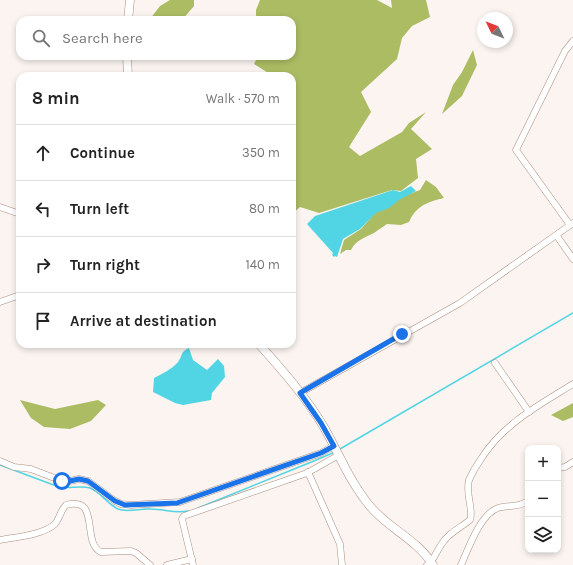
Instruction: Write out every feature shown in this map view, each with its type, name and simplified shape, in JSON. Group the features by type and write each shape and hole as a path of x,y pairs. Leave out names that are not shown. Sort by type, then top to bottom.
{"street":[{"path":"128,16 130,0"},
{"path":"300,393 460,303 572,224 516,150 565,51 573,41"},
{"path":"127,60 128,72"},
{"path":"0,207 16,213"},
{"path":"557,236 573,259"},
{"path":"0,302 16,296"},
{"path":"262,348 300,393 321,423 359,491 371,508 414,543 431,564 450,533 467,522 471,517 468,486 473,471 482,457 499,436 514,423 573,384"},
{"path":"495,363 529,412"},
{"path":"0,462 14,467 31,470 62,481 79,479 88,481 115,501 121,504 131,505 180,502 321,453 334,446"},
{"path":"167,565 193,562 182,519 184,516 308,472 339,455"},
{"path":"561,468 573,462"},
{"path":"308,472 339,542 342,565"},
{"path":"461,565 481,524 491,512 498,508 515,506 525,502"},
{"path":"0,540 40,532 47,529 56,523 66,505 79,504 83,506 87,512 92,541 98,551 131,551 150,565"}],"green space":[{"path":"170,0 194,0 194,6 185,16 152,16 160,6"},
{"path":"260,0 377,0 392,8 391,0 426,0 430,17 412,26 402,38 397,59 361,92 371,112 349,147 360,156 402,132 409,123 426,112 411,129 432,149 416,159 418,178 401,191 392,190 319,213 300,207 296,210 296,72 267,72 254,64 256,60 296,60 296,16 256,16 256,10"},
{"path":"473,50 477,65 462,96 442,114 453,85 462,72"},
{"path":"426,180 436,187 444,198 432,201 419,208 409,222 401,225 387,224 358,242 351,250 346,250 340,254 344,240 361,229 375,213 401,197 420,190"},
{"path":"20,400 55,409 98,400 106,405 91,421 70,429 44,427 31,418"},
{"path":"573,403 573,417 563,421 551,415"}],"water":[{"path":"411,186 416,191 399,200 389,208 376,213 360,229 343,239 337,257 332,255 333,253 307,224 315,216 393,190 400,192"},
{"path":"189,348 193,360 207,370 218,359 224,366 225,377 212,393 211,400 183,405 175,403 153,392 154,378 173,367 178,362 183,352"}],"waterway":[{"path":"340,449 573,313"},
{"path":"198,508 335,452"},
{"path":"0,465 59,487 90,488 97,492 114,507 122,510 156,509 179,512 188,511"}],"route":[{"path":"62,481 66,482 79,479 88,481 115,501 125,505 177,503 321,453 334,446 321,423 300,393 402,334"}]}
